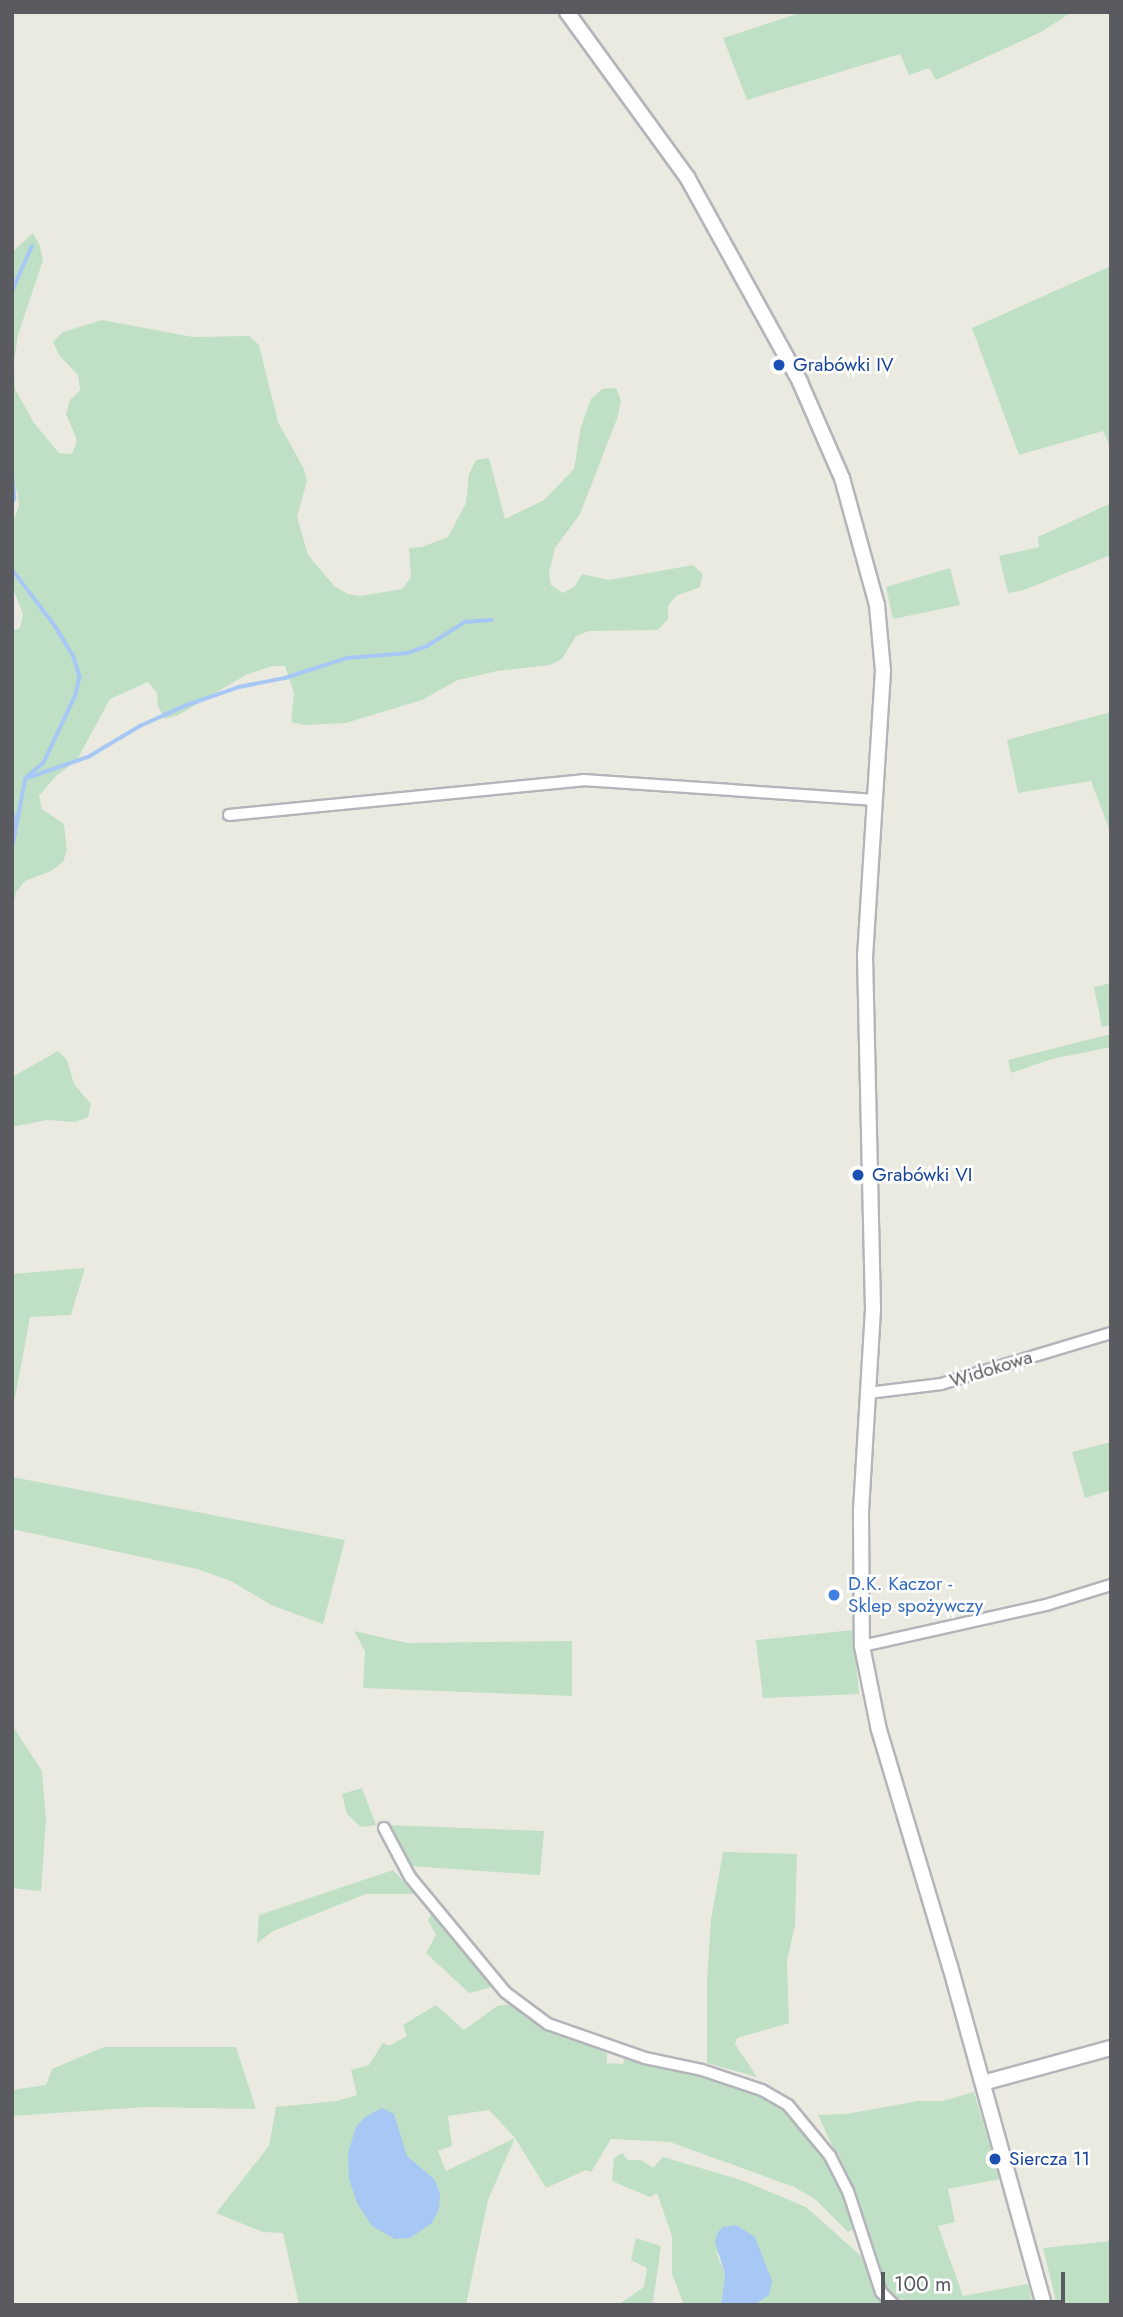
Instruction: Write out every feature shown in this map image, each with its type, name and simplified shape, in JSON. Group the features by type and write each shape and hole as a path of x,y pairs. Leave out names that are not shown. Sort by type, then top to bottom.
{"street":[{"path":"567,12 687,177 789,360 830,449 848,498 878,612 883,671 865,956 873,1309 861,1514 862,1646 878,1730 983,2083 1044,2305"},
{"path":"229,815 583,780 875,800"},
{"name":"Widokowa","path":"868,1393 941,1384 1111,1333"},
{"path":"862,1646 1046,1605 1111,1586"},
{"path":"384,1828 410,1877 505,1992 548,2024 645,2058 702,2070 762,2090 788,2105 830,2156 848,2191 881,2292 894,2305"},
{"path":"983,2083 1111,2048"}],"green space":[{"path":"803,12 1072,12 1041,32 936,80 929,68 909,75 900,54 747,100 723,38"},
{"path":"33,233 43,260 18,335 14,362 15,389 34,423 59,453 72,454 77,440 66,414 70,400 80,390 78,375 59,355 53,342 63,332 102,320 193,337 249,336 259,345 278,422 304,469 307,481 297,517 308,555 335,587 348,594 361,596 402,589 411,577 409,548 422,547 448,537 466,503 469,474 476,460 489,458 505,519 544,500 574,469 581,427 591,399 602,389 616,388 621,400 618,416 580,514 555,548 549,573 551,585 563,593 575,586 582,574 609,580 693,565 703,574 700,587 676,596 668,606 668,619 658,630 589,631 576,636 562,659 550,665 497,671 458,680 422,700 346,723 304,725 291,722 294,693 285,666 272,666 246,675 178,715 165,719 158,707 157,693 148,682 110,699 77,760 56,776 39,796 42,809 64,824 67,850 63,862 51,871 25,881 16,892 13,905 12,1014 12,631 20,628 23,614 12,586 12,524 19,506 17,491 12,485 12,252"},
{"path":"1111,266 1111,449 1103,431 1019,455 972,328"},
{"path":"1111,503 1111,555 1024,590 1008,593 999,556 1039,547 1038,537"},
{"path":"950,568 960,605 893,619 886,587"},
{"path":"1111,712 1111,834 1091,781 1018,793 1007,740"},
{"path":"1111,983 1111,1025 1102,1027 1094,987"},
{"path":"1111,1034 1111,1047 1052,1059 1011,1073 1008,1060"},
{"path":"58,1051 67,1060 74,1084 91,1104 88,1117 75,1122 47,1120 12,1127 12,1077"},
{"path":"85,1268 71,1315 30,1317 12,1414 12,1274"},
{"path":"1111,1442 1111,1490 1085,1498 1072,1452"},
{"path":"12,1477 345,1540 323,1624 271,1605 231,1581 197,1569 12,1529"},
{"path":"853,1630 859,1694 763,1698 756,1640"},
{"path":"354,1631 407,1643 572,1641 572,1696 363,1688 365,1651"},
{"path":"12,1725 42,1771 46,1820 41,1891 12,1888"},
{"path":"362,1788 376,1825 361,1827 347,1814 342,1794"},
{"path":"389,1825 544,1831 540,1875 411,1866"},
{"path":"723,1852 797,1854 795,1925 787,1961 789,2023 737,2038 735,2044 757,2077 707,2063 707,1980 711,1919"},
{"path":"393,1870 415,1894 366,1894 273,1931 257,1943 259,1915"},
{"path":"432,1914 496,1986 469,1993 426,1953 436,1935 428,1920"},
{"path":"512,2004 552,2031 607,2050 607,2063 623,2064 624,2058 708,2075 785,2107 820,2146 846,2191 857,2227 848,2232 815,2199 794,2187 670,2142 611,2139 591,2172 586,2170 546,2188 515,2138 488,2200 466,2305 299,2305 283,2233 263,2232 216,2213 269,2146 276,2107 337,2101 357,2095 351,2070 369,2065 383,2043 389,2046 407,2036 403,2025 436,2005 464,2030 497,2006","holes":["489,2110 515,2138 446,2171 438,2151 452,2146 448,2116"]},
{"path":"104,2047 236,2047 256,2109 146,2107 12,2116 12,2090 46,2085 52,2069"},
{"path":"974,2092 1000,2179 948,2189 955,2222 938,2226 963,2296 1028,2284 1033,2305 936,2305 893,2298 881,2285 860,2206 818,2115 846,2114 918,2101 943,2101"},
{"path":"622,2153 628,2160 641,2160 653,2168 663,2157 741,2180 806,2207 861,2256 879,2294 889,2305 755,2305 769,2295 716,2252 725,2274 721,2305 684,2305 672,2274 672,2236 657,2193 650,2197 612,2181 614,2158"},
{"path":"636,2238 661,2246 653,2301 650,2305 618,2305 644,2287 647,2268 631,2260"},
{"path":"1111,2241 1111,2305 1057,2305 1043,2248"}],"water":[{"path":"382,2108 394,2114 407,2156 434,2179 440,2193 439,2209 432,2223 410,2238 395,2239 372,2226 357,2203 349,2179 348,2153 356,2127 365,2117"},
{"path":"736,2225 755,2237 772,2281 769,2295 755,2305 721,2305 725,2274 715,2242 723,2227"}],"waterway":[{"path":"12,291 32,246"},
{"path":"12,471 15,498 12,505"},
{"path":"12,569 56,627 74,657 80,677 76,695 44,763 26,778 12,851"},
{"path":"27,778 88,757 140,726 187,705 239,687 285,678 347,658 408,653 427,646 465,622 492,620"},
{"path":"12,810 16,824"}],"place":[{"name":"Grabówki IV","path":"779,365"},
{"name":"Grabówki VI","path":"858,1175"},
{"name":"D.K. Kaczor - Sklep spożywczy","path":"834,1595"},
{"name":"Siercza 11","path":"995,2159"}]}
